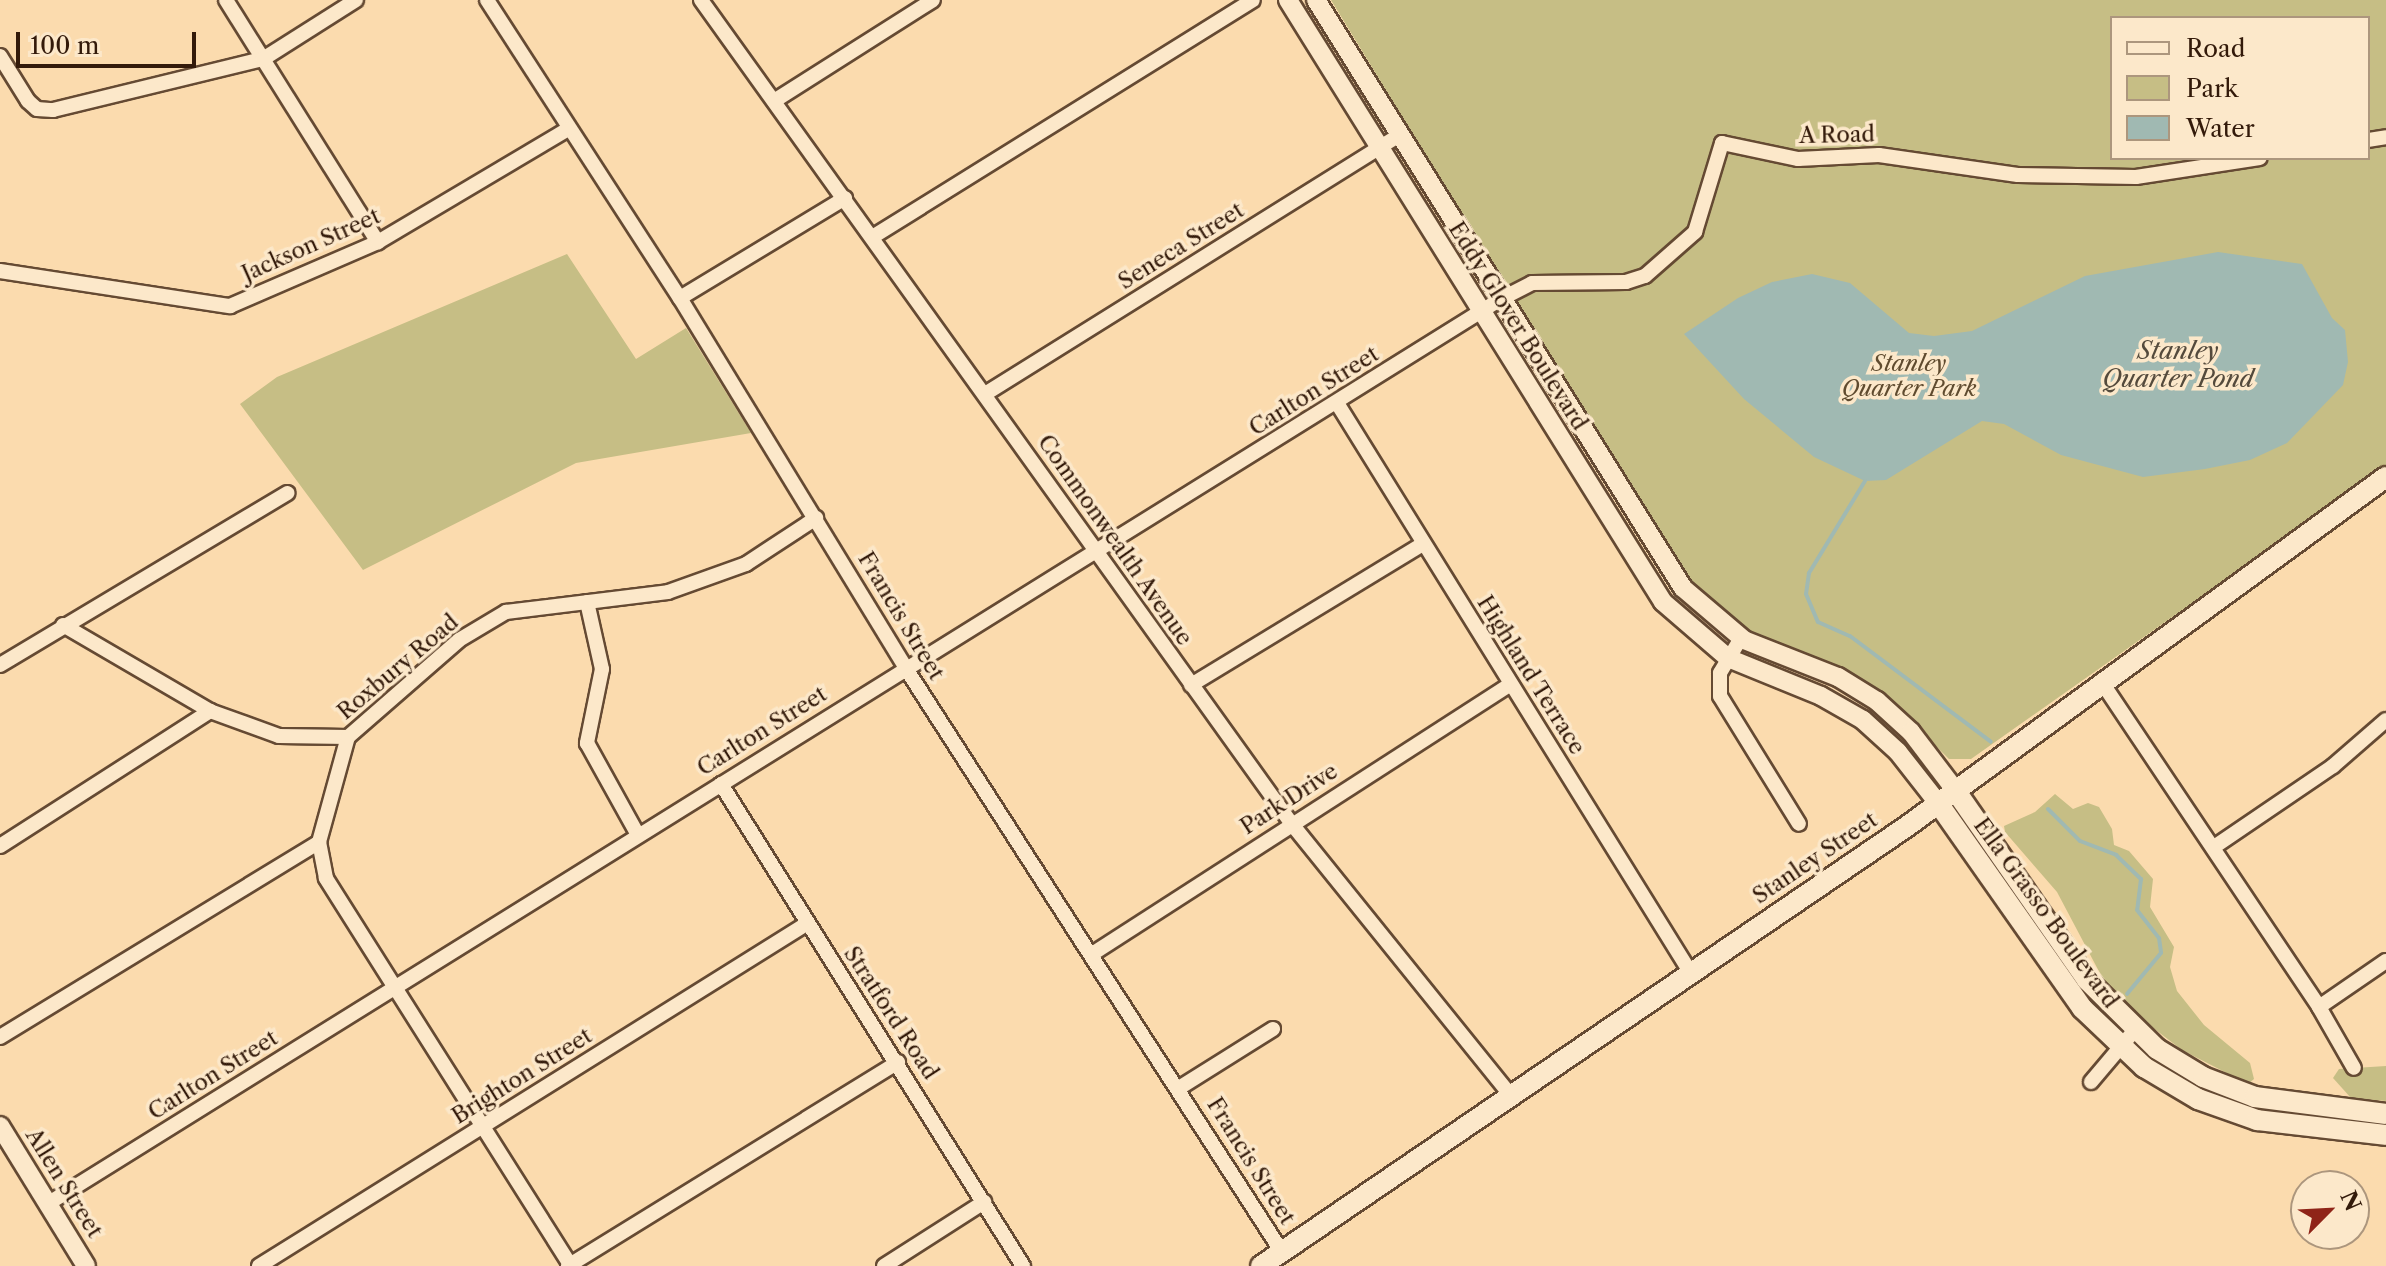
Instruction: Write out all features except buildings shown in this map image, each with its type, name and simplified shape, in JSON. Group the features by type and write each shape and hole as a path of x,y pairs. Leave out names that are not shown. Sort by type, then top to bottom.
{"main road":[{"name":"Stanley Street","path":"1261,1266 1288,1259 1510,1094 1938,803 2101,681 2386,477"},
{"name":"Ella Grasso Boulevard","path":"1955,790 2087,980 2134,1031 2183,1066 2235,1090 2297,1106 2379,1113"},
{"name":"Ella Grasso Boulevard","path":"1938,803 2072,996 2120,1047 2170,1084 2231,1112 2288,1127 2378,1135"},
{"path":"2378,1135 2379,1113"}],"street":[{"path":"226,0 378,242"},
{"path":"0,56 37,109 263,59 356,0"},
{"name":"Francis Street","path":"487,0 680,298 905,667 1288,1259"},
{"name":"Commonwealth Avenue","path":"701,0 874,236 1291,823 1510,1094"},
{"path":"774,101 933,0"},
{"path":"874,236 1253,0"},
{"name":"Eddy Glover Boulevard","path":"1288,0 1663,602 1729,659 1857,716 1894,748 1938,803"},
{"name":"Eddy Glover Boulevard","path":"1316,0 1615,484 1683,588 1741,638 1831,674 1877,701 1911,732 1955,790"},
{"name":"Jackson Street","path":"0,271 230,306 378,242 568,129"},
{"name":"Seneca Street","path":"985,394 1400,135"},
{"name":"A Road","path":"1501,299 1532,283 1626,282 1656,269 1695,232 1722,143 1798,159 1879,155 2033,176 2136,177 2247,160"},
{"path":"680,298 845,198"},
{"name":"Carlton Street","path":"49,1203 905,667 1501,299"},
{"name":"Highland Terrace","path":"1337,403 1689,970"},
{"path":"1595,496 1615,484"},
{"path":"0,665 287,493"},
{"name":"Roxbury Road","path":"570,1266 326,878 319,842 348,737 459,640 506,612 668,592 746,564 816,518"},
{"path":"1191,685 1423,544"},
{"path":"587,602 602,669 587,743 638,835"},
{"path":"63,625 210,711 279,736 348,737"},
{"path":"1741,638 1720,673 1720,696 1799,824"},
{"path":"2101,681 2319,1007 2354,1068"},
{"name":"Park Drive","path":"1092,954 1511,684"},
{"path":"0,846 210,711"},
{"path":"2214,847 2333,766 2386,720"},
{"name":"Stratford Road","path":"721,784 1023,1266"},
{"path":"0,1037 319,842"},
{"name":"Brighton Street","path":"259,1266 808,923"},
{"path":"2319,1007 2386,961"},
{"path":"1179,1088 1273,1029"},
{"path":"2091,1082 2134,1031"},
{"path":"570,1266 898,1062"},
{"name":"Allen Street","path":"0,1126 86,1266"},
{"path":"884,1266 984,1202"}],"green space":[{"name":"Stanley Quarter Park","path":"1331,0 2386,0 2386,466 1971,759 1949,759 1893,704 1860,680 1749,634 1716,611 1680,573"},
{"path":"567,254 636,359 686,328 751,433 576,463 363,570 240,404 277,377"},
{"path":"2055,794 2073,809 2088,803 2099,807 2112,829 2114,845 2129,851 2153,879 2150,907 2174,947 2170,967 2177,991 2204,1025 2250,1063 2254,1079 2248,1084 2182,1050 2131,1011 2103,979 2057,892 2005,832 2004,826 2035,812"},
{"path":"2386,1066 2386,1101 2351,1098 2333,1078 2339,1069"}],"water":[{"name":"Stanley Quarter Pond","path":"2218,252 2302,264 2332,318 2345,330 2348,362 2343,385 2287,443 2250,460 2205,469 2143,477 2061,455 2004,424 1982,421 1886,480 1865,481 1814,457 1744,399 1684,334 1738,298 1772,282 1812,274 1850,283 1909,333 1934,336 1972,331 2085,276"}],"waterway":[{"path":"1865,481 1809,573 1806,594 1818,622 1850,636 1991,742"},
{"path":"2048,809 2080,841 2116,855 2141,879 2137,910 2159,938 2161,953 2127,994"}]}
